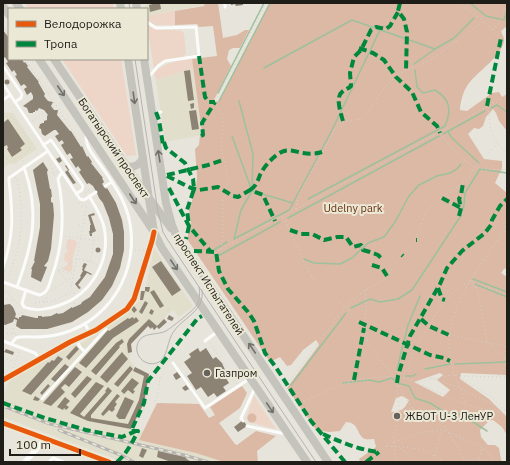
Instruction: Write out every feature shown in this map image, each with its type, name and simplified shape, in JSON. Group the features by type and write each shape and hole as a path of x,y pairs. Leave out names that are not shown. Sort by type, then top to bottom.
{"main road":[{"name":"Богатырский проспект","path":"37,60 86,128 93,146 154,232"},
{"name":"проспект Испытателей","path":"128,60 154,232 162,248 306,462"},
{"name":"проспект Испытателей","path":"144,60 164,189 172,225 176,235 328,462"},
{"name":"Богатырский проспект","path":"58,62 126,166 176,235"},
{"path":"126,166 136,166 143,158"},
{"path":"148,190 156,200 163,196 164,189"}],"street":[{"path":"5,380 76,339 89,334 122,314 131,304 154,232"},
{"path":"3,430 6,424 109,462"},
{"path":"25,462 46,438"}],"lane":[{"path":"147,80 158,66 165,61 199,56 196,27 156,28 148,23"},
{"path":"3,66 22,94 21,98 15,102"},
{"path":"3,84 76,194 82,200 95,191"},
{"path":"3,100 10,95"},
{"path":"152,113 161,112"},
{"path":"43,145 51,140 62,154 83,186 82,190 76,194"},
{"path":"11,344 16,338 56,335 70,331 84,324 101,312 116,294 126,276 131,256 132,237 129,217 122,198 93,146"},
{"path":"4,268 12,230 13,211 9,178 48,151"},
{"path":"17,287 28,254 33,227 31,192 24,167"},
{"path":"3,282 39,295 45,293 54,271 60,248 62,232 62,204 58,179 62,174"},
{"path":"105,186 112,182"},
{"path":"26,290 22,303 24,308 51,308 76,297 88,287 95,277 101,266 105,240 98,210 89,196"},
{"path":"84,324 89,334"},
{"path":"42,399 106,329"},
{"path":"206,340 219,331"},
{"path":"76,339 80,347 85,352"},
{"path":"3,341 35,353 40,359"},
{"path":"173,363 205,408 250,378"},
{"path":"243,421 241,418 256,386"},
{"path":"246,426 288,434"},
{"path":"50,462 53,458 64,462"}],"path":[{"path":"221,249 223,231 222,201 228,179 221,150 223,120 215,102 266,3"},
{"path":"457,3 484,21 507,46"},
{"path":"493,30 499,22 507,5"},
{"path":"296,210 298,197 302,188 340,123 364,117 381,93 396,77 410,68 430,60 484,21"},
{"path":"3,27 7,32"},
{"path":"26,60 88,153"},
{"path":"29,65 37,60"},
{"path":"38,79 44,75"},
{"path":"48,94 54,90"},
{"path":"201,262 221,249 507,96"},
{"path":"53,108 62,102"},
{"path":"487,106 492,135 497,144 507,154"},
{"path":"32,122 46,112"},
{"path":"3,114 9,115 13,118 25,135 25,138"},
{"path":"440,133 454,151 475,167 485,169 507,169"},
{"path":"285,388 345,307 361,293 386,278 414,243 426,212 444,195 468,180 475,167 497,144"},
{"path":"3,152 10,161 13,161 27,152 31,145"},
{"path":"20,157 24,163"},
{"path":"51,161 55,178"},
{"path":"3,170 7,174"},
{"path":"8,280 18,249 22,221 19,189 15,177 12,179"},
{"path":"81,195 89,190 95,191"},
{"path":"76,297 72,292 72,286 87,205"},
{"path":"284,216 304,262 314,280 345,307 364,328"},
{"path":"504,232 507,216"},
{"path":"465,403 450,361 450,335 457,307 470,280 504,232 507,230"},
{"path":"86,269 92,252 92,233"},
{"path":"64,236 102,240"},
{"path":"134,250 146,251"},
{"path":"59,270 77,259 90,261 98,265"},
{"path":"3,276 4,268"},
{"path":"59,270 74,276"},
{"path":"59,270 58,271 72,286"},
{"path":"50,291 74,276"},
{"path":"470,280 507,295"},
{"path":"470,280 478,293 487,342 505,358"},
{"path":"295,403 302,402 343,383 354,380 398,376 409,368 416,348 444,301 470,280"},
{"path":"3,288 20,308"},
{"path":"366,290 364,328 367,340 372,349 394,377"},
{"path":"35,307 35,302 52,301 72,292"},
{"path":"3,298 15,301"},
{"path":"18,304 20,299"},
{"path":"74,302 76,307"},
{"path":"13,334 18,312 21,311 29,313"},
{"path":"3,330 14,328"},
{"path":"450,335 507,347"},
{"path":"206,340 238,386"},
{"path":"12,372 19,351"},
{"path":"498,377 505,365 507,351"},
{"path":"3,358 15,362"},
{"path":"416,382 455,374 493,398 506,411"},
{"path":"154,401 157,396 161,376"},
{"path":"398,376 465,403 494,412 506,411"},
{"path":"458,376 507,377"},
{"path":"431,378 460,388 506,411"},
{"path":"3,393 5,380"},
{"path":"397,462 393,446 399,414 397,383 412,408 442,423 465,460"},
{"path":"3,400 15,404 14,406 3,400"},
{"path":"399,414 406,409 412,408"},
{"path":"394,442 410,436 433,431 448,432 482,448 490,454 493,462"},
{"path":"435,456 441,431"},
{"path":"379,452 394,438"},
{"path":"387,446 424,450 444,462"},
{"path":"399,447 416,462"},
{"path":"478,462 482,448"},
{"path":"375,462 372,457 385,462"},
{"path":"458,462 479,459 489,462"}],"shaded area":[{"path":"25,3 113,3 114,8 28,8"},
{"path":"150,3 205,3 204,5 148,16 148,8 142,8"},
{"path":"175,11 175,25 155,25 148,21 148,16"},
{"path":"148,26 160,30 182,31 184,34 186,53 184,57 164,61 154,69"},
{"path":"192,59 193,68 156,80 154,73 162,66 176,61"},
{"path":"63,60 121,60 136,155 127,156"},
{"path":"193,68 202,135 165,142 156,80"},
{"path":"3,112 13,113 37,149 14,164 10,163 4,167"},
{"path":"67,240 75,240 77,244 73,257 72,270 70,272 64,270 63,268 68,265 68,263 64,260 65,253 68,252 66,248"},
{"path":"154,248 193,306 178,317 174,310 167,314 164,319 167,322 159,329 157,327 154,330 152,327 151,329 147,326 131,344 132,352 129,359 135,367 149,374 144,403 131,429 174,438 235,462 122,462 3,417 3,393 10,379 69,347 82,343 129,311 140,300 141,291 145,291"},
{"path":"254,396 276,429 249,422 246,418"}],"green space":[{"name":"Udelny park","path":"205,3 218,3 223,38 237,35 245,30 249,30 240,48 233,48 229,50 227,59 231,66 213,102 219,101 270,3 507,3 507,26 501,31 504,39 502,46 494,58 467,86 464,91 460,110 467,111 492,93 499,92 502,97 507,94 507,131 499,121 493,109 486,117 483,126 479,129 474,128 468,134 484,159 502,161 502,168 495,183 507,193 507,268 501,273 507,277 507,375 461,373 460,379 489,399 507,417 507,435 502,427 493,420 489,421 480,430 481,437 488,445 495,445 499,448 501,460 503,462 360,462 359,459 376,447 374,439 365,439 360,435 354,425 346,422 340,431 329,432 316,430 287,388 319,345 316,340 303,350 291,365 287,366 280,357 270,362 187,239 191,224 189,211 196,188 197,176 195,149 199,145 200,135 202,134 192,59 217,56 213,26 199,27 197,24 175,25 175,11 204,6","holes":["440,373 443,375 437,380 450,390 443,397 414,382","402,396 409,400 406,406 400,411 391,412 396,398"]},
{"path":"242,386 247,393 240,408 219,423 237,445 256,431 276,436 257,451 258,462 224,462 196,453 139,440 157,403 199,404 209,418 215,415 210,407"},
{"path":"250,414 254,414 256,418 254,422 250,422 248,420 248,416"}],"building":[{"path":"160,3 161,9 150,12 149,5"},
{"path":"231,3 243,3 243,5 236,6 235,4 231,5"},
{"path":"3,30 8,37 8,60 22,60 24,63 25,62 28,66 27,67 39,82 45,94 44,96 48,101 53,102 51,106 54,110 58,110 57,115 71,131 81,147 82,146 87,157 88,156 92,162 91,163 103,178 104,182 102,184 106,189 107,188 116,203 122,220 124,232 124,250 120,268 112,286 102,300 88,312 72,322 47,329 21,329 16,326 17,320 14,319 13,322 5,325 3,324 3,305 10,304 16,314 15,317 19,319 22,315 36,318 38,318 38,316 51,316 57,313 63,313 72,307 81,304 90,297 105,277 113,254 113,234 103,203 93,186 89,183 87,184 79,172 81,170 78,166 76,168 70,159 73,158 70,153 67,155 61,145 64,143 62,140 59,142 55,136 59,134 56,130 45,136 42,134 41,129 39,128 40,124 47,120 48,115 44,110 39,108 33,113 29,113 27,108 23,106 33,99 33,96 31,92 27,95 24,89 27,87 24,84 21,86 15,76 17,75 14,70 12,72 6,63 8,62 5,57 3,59"},
{"path":"190,70 194,100 188,101 184,71"},
{"path":"5,80 9,80 9,84 5,84"},
{"path":"194,103 194,108 191,109 190,104"},
{"path":"196,110 199,129 192,130 189,111"},
{"path":"8,119 25,144 20,148 22,150 12,157 7,149 7,145 3,147 3,123"},
{"path":"60,157 62,161 59,163 56,159"},
{"path":"43,162 48,170 47,172 52,197 51,202 53,203 54,215 51,249 48,261 44,266 47,267 41,282 31,277 31,269 35,261 40,227 40,204 33,170"},
{"path":"66,165 76,183 73,184 65,172 68,170 65,166"},
{"path":"94,213 95,215 91,216 96,231 92,233 92,236 90,236 89,231 91,225 88,215"},
{"path":"96,248 100,248 100,252 96,252"},
{"path":"161,261 181,290 172,296 152,267"},
{"path":"84,263 87,264 84,270 92,274 87,273 78,285 81,288 79,289 75,284 81,277"},
{"path":"145,287 150,287 149,292 145,291"},
{"path":"154,290 164,306 160,308 150,292"},
{"path":"141,291 145,291 143,300 140,300"},
{"path":"145,301 148,303 142,314 139,312"},
{"path":"134,306 137,310 134,313 131,309"},
{"path":"151,309 154,311 152,315 149,313"},
{"path":"169,315 174,318 172,321 167,319"},
{"path":"133,317 134,319 136,317 139,321 113,338 86,368 79,363 108,330 109,331 128,318"},
{"path":"149,319 157,326 164,319 167,322 159,329 157,327 154,330 152,327 151,329 148,326 131,344 132,352 128,353 127,344 129,339"},
{"path":"122,339 124,342 119,346 120,347 96,375 91,371 116,343"},
{"path":"76,346 79,349 69,360 66,357"},
{"name":"Газпром","path":"198,348 200,352 206,348 213,359 216,357 222,363 225,370 222,372 229,383 223,387 226,391 217,397 214,393 208,397 201,387 196,390 187,376 192,373 184,362 191,357 189,354"},
{"path":"6,349 14,352 13,355 4,352"},
{"path":"122,352 128,359 107,383 100,377"},
{"path":"58,356 63,359 31,395 22,391 48,362 49,363 52,360 54,361"},
{"path":"65,364 69,367 55,382 51,379"},
{"path":"130,366 133,369 118,387 114,384"},
{"path":"75,367 82,372 69,387 65,384 61,388 65,392 51,406 43,403"},
{"path":"135,367 149,374 144,403 131,429 88,421 70,413 96,382 104,386 80,414 84,417 106,392 105,391 108,387 112,391 91,415 91,418 128,424 139,400 144,376 133,371"},
{"path":"177,372 181,377 176,380 173,375"},
{"path":"87,376 92,379 75,398 71,394"},
{"path":"132,378 139,383 133,390 135,391 133,394 128,390 124,394 121,391"},
{"path":"48,384 50,386 42,395 40,393"},
{"path":"186,385 189,389 185,391 182,388"},
{"path":"117,394 120,396 115,402 117,404 114,408 115,409 112,412 109,410 103,416 101,414"},
{"path":"35,396 40,399 38,401 33,400"},
{"path":"65,397 70,401 66,405 69,407 66,410 64,408 63,410 57,407"},
{"path":"125,397 134,401 125,419 119,419 116,416"},
{"path":"243,420 247,426 238,432 234,427"},
{"path":"142,448 147,450 143,458 139,456"},
{"path":"158,451 185,457 192,462 171,462 157,457"}],"waterway":[{"path":"218,93 264,3"},
{"path":"219,101 270,3"},
{"path":"470,3 486,16 504,20 507,11"},
{"path":"414,64 454,38 474,18"},
{"path":"264,68 352,20 435,49"},
{"path":"239,101 253,154 252,191 293,203 331,132 380,30"},
{"path":"308,199 445,126 449,110 447,101 435,90 423,93 417,87 415,70"},
{"path":"491,108 497,105 507,112"},
{"path":"443,134 485,111"},
{"path":"448,132 452,138 479,163"},
{"path":"232,136 252,191 241,210 234,239"},
{"path":"288,218 439,136"},
{"path":"304,259 314,263 340,264 352,258 368,243 384,237 395,222 409,196 419,185 437,176 450,173 457,169 461,164"},
{"path":"351,308 370,299 380,302 398,299 412,290 460,217 464,205 465,193 480,169 507,173"},
{"path":"234,239 289,210 293,203"},
{"path":"218,256 280,222"},
{"path":"212,251 227,242"},
{"path":"473,279 507,292"},
{"path":"475,284 507,297"},
{"path":"404,341 408,325 420,296"},
{"path":"291,385 346,313"},
{"path":"397,370 403,344"},
{"path":"455,364 507,362"},
{"path":"425,369 450,364"},
{"path":"406,376 413,376 416,374"},
{"path":"343,383 369,380 379,382 392,378 397,383 409,386 415,398 430,403 446,413 461,414 487,431"}],"tram line":[{"path":"129,3 130,8"},
{"path":"135,60 158,212 163,232 316,462"},
{"path":"199,287 199,301 192,311 166,331 141,338 137,346 137,352 142,360 152,364 162,360 174,331 197,309 202,297 202,290"}],"railway":[{"path":"3,406 50,424 208,462"},
{"path":"59,430 123,456 134,462"}],"marked path":[{"path":"400,3 398,11 404,19 407,32 406,70"},
{"path":"343,121 339,106 339,98 340,94 351,86 350,73 354,57 361,50 371,30 376,27 386,29 390,26 398,12"},
{"path":"487,106 501,38"},
{"path":"359,48 373,53 384,60 396,77 412,92 421,112 437,126 440,133"},
{"path":"199,56 205,97 209,102 215,102"},
{"path":"201,136 203,135 202,123 215,102"},
{"path":"156,112 159,120 163,145"},
{"path":"164,142 166,148 185,163 193,179 194,189 187,210 189,226 186,239"},
{"path":"250,190 255,185 267,164 284,151 289,150 308,154 322,152"},
{"path":"167,175 223,160"},
{"path":"167,176 191,188 199,190 218,187 233,196 238,197 250,190 263,195 275,221"},
{"path":"459,216 461,208 459,199 463,183"},
{"path":"169,188 189,226 211,252"},
{"path":"442,198 461,208"},
{"path":"397,383 410,336 440,284 447,268 462,251 485,233 491,225 492,220 500,206 507,199"},
{"path":"290,230 301,234 312,234 324,240 337,237 346,237 353,247 361,245 363,250 378,255 383,260"},
{"path":"194,251 216,252 219,271 228,289 254,321 265,353 311,421 345,462"},
{"path":"372,265 382,268 387,276"},
{"path":"438,288 442,299 445,300"},
{"path":"117,462 121,459 138,431 131,431 144,403 148,381 198,318 202,316"},
{"path":"421,319 429,326 449,335"},
{"path":"359,322 430,355 450,361"},
{"path":"354,380 364,328"},
{"path":"3,403 45,418 86,430 122,437 136,431"},
{"path":"323,434 357,448 379,452"},
{"path":"366,462 379,452"}],"cycle path":[{"path":"3,380 70,342 96,330 127,309 134,299 154,232"},
{"path":"3,423 109,462"}],"place":[{"name":"Газпром","path":"207,373"},
{"name":"ЖБОТ U-3 ЛенУР","path":"397,416"}]}
